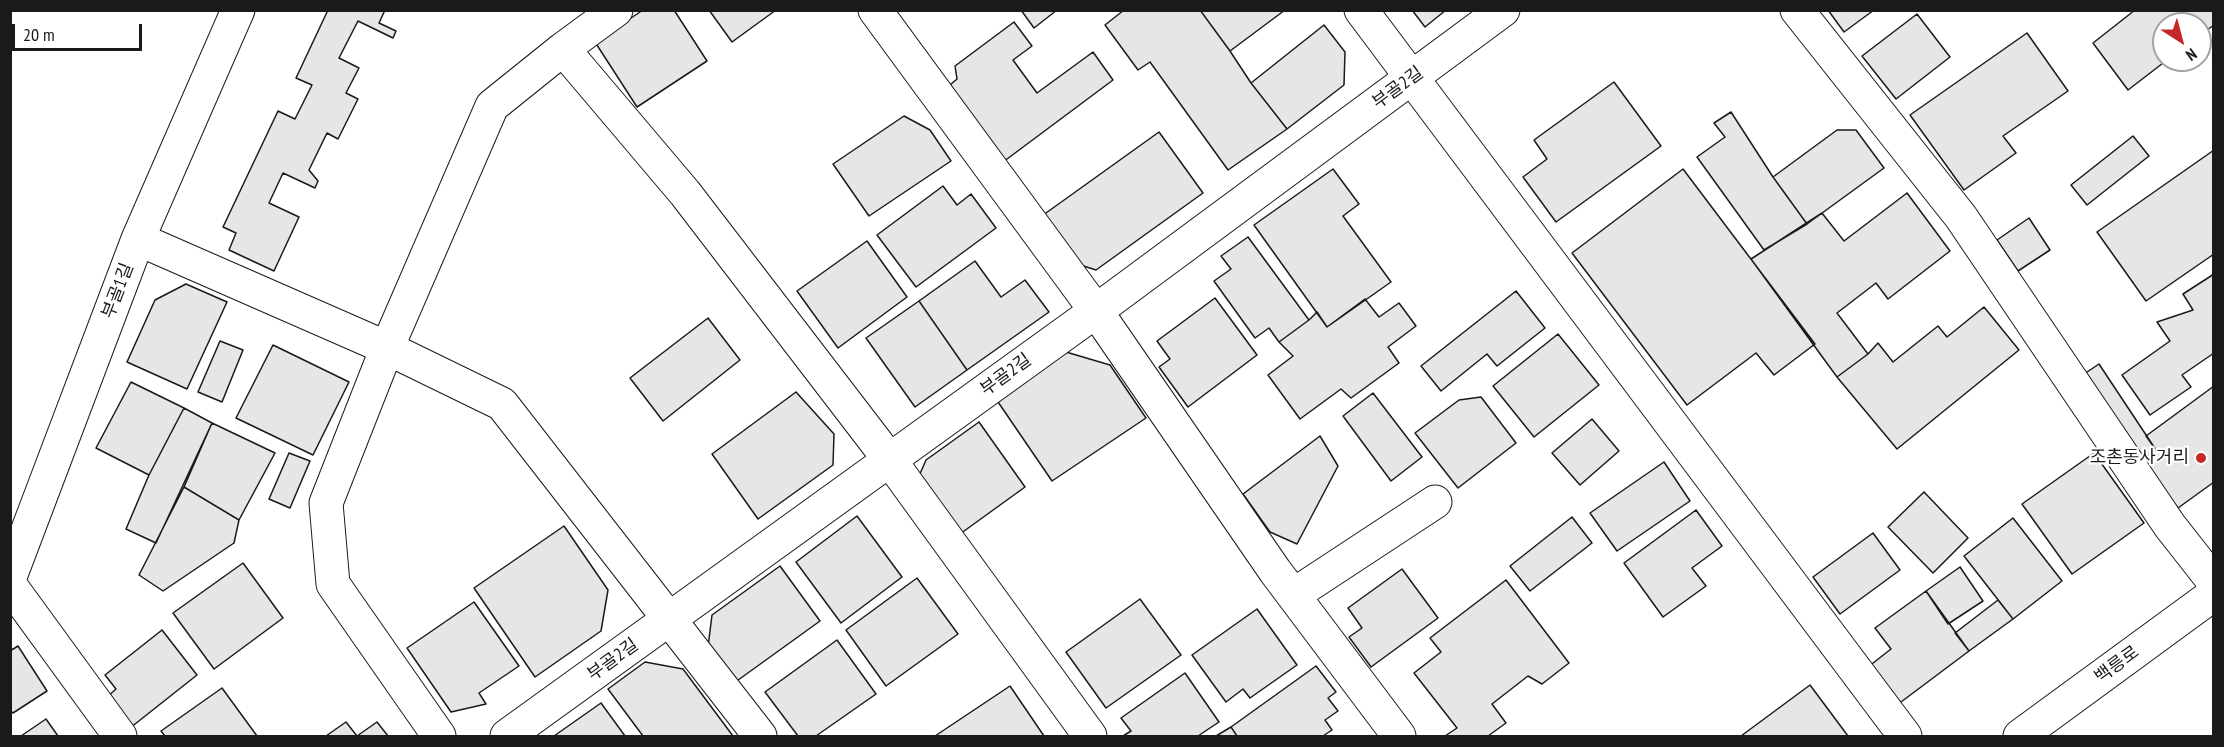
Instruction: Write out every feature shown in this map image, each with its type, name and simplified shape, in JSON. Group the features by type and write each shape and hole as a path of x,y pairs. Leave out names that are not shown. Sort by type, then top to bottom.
{"street":[{"name":"부골1길","path":"10,577 138,239 238,10"},
{"path":"439,736 333,584 326,502 387,348 492,106 616,10"},
{"path":"875,10 1096,311 1275,571 1399,736"},
{"path":"1361,10 1413,77 1561,280 1905,736"},
{"name":"부골2길","path":"507,736 1096,311 1503,10"},
{"path":"1797,10 1960,217 2170,526 2214,582"},
{"path":"563,49 685,193 889,459 1090,736"},
{"path":"138,239 387,348 502,404 760,736"},
{"path":"1294,594 1436,502"},
{"path":"10,585 120,736"},
{"name":"백릉로","path":"2020,736 2214,594"}],"building":[{"path":"328,10 385,10 379,23 396,31 393,38 358,21 339,58 359,68 346,93 358,99 338,139 327,133 309,170 318,181 315,188 283,173 269,203 299,217 274,271 229,250 236,233 223,227 278,111 295,119 312,85 296,78"},
{"path":"643,10 674,10 707,61 637,107 595,42"},
{"path":"709,10 776,10 732,42"},
{"path":"1021,10 1057,10 1034,28"},
{"path":"1124,10 1200,10 1251,83 1287,129 1228,170 1150,62 1138,70 1105,25"},
{"path":"1200,10 1285,10 1230,51"},
{"path":"1412,10 1446,10 1425,27"},
{"path":"1828,10 1874,10 1844,32"},
{"path":"2135,10 2214,10 2214,25 2212,26 2212,12 2152,12 2152,72 2128,90 2093,43"},
{"path":"1917,14 1950,57 1896,99 1862,56"},
{"path":"1014,22 1032,46 1013,60 1037,93 1093,52 1113,80 999,165 944,90 957,79 955,66"},
{"path":"1324,25 1345,52 1344,85 1287,129 1251,83"},
{"path":"2027,33 2068,91 2003,136 2016,153 1964,190 1910,115"},
{"path":"1614,82 1661,146 1556,222 1523,177 1547,159 1534,140"},
{"path":"1731,112 1807,224 1764,250 1697,157 1725,137 1714,123"},
{"path":"904,116 930,130 951,161 869,216 833,164"},
{"path":"1837,130 1856,130 1884,168 1807,224 1773,177"},
{"path":"1159,132 1203,193 1096,270 1071,262 1039,218"},
{"path":"2133,136 2149,156 2087,205 2071,185"},
{"path":"2214,150 2214,254 2146,301 2097,232"},
{"path":"1333,169 1359,204 1343,216 1391,282 1327,327 1254,225"},
{"path":"1683,169 1815,344 1774,375 1756,353 1687,405 1572,253"},
{"path":"943,186 957,205 971,194 996,228 916,287 877,235"},
{"path":"1907,193 1950,251 1888,299 1876,283 1837,313 1868,354 1837,377 1751,259 1822,213 1844,241"},
{"path":"2029,218 2050,250 2018,271 1997,240"},
{"path":"1248,237 1309,320 1279,342 1269,328 1255,338 1214,281 1231,269 1221,256"},
{"path":"867,241 907,297 838,348 797,291"},
{"path":"975,261 1001,297 1025,280 1049,312 967,370 919,301"},
{"path":"2214,274 2214,353 2182,375 2191,387 2150,415 2122,375 2170,341 2157,322 2193,310 2183,294"},
{"path":"186,284 227,302 187,389 127,362 155,300"},
{"path":"1516,291 1545,328 1497,366 1487,354 1441,391 1421,366"},
{"path":"1215,298 1257,355 1188,407 1159,367 1170,359 1157,341"},
{"path":"1365,299 1379,317 1399,303 1416,326 1388,347 1399,363 1351,398 1341,389 1300,419 1268,375 1293,356 1279,342 1317,312 1327,327"},
{"path":"919,301 967,370 915,407 866,338"},
{"path":"1984,307 2019,350 1897,449 1837,377 1868,354 1878,343 1893,362 1938,326 1947,337"},
{"path":"708,318 740,360 663,421 630,378"},
{"path":"1558,334 1599,385 1534,437 1493,386"},
{"path":"220,341 243,350 222,402 198,392"},
{"path":"273,345 349,382 313,455 236,418"},
{"path":"1066,352 1110,365 1146,418 1052,481 996,399"},
{"path":"2099,364 2156,450 2126,470 2069,384"},
{"path":"131,382 184,408 149,475 96,448"},
{"path":"2214,386 2214,482 2178,508 2141,460 2156,450 2146,436"},
{"path":"796,392 834,434 833,465 758,519 712,454"},
{"path":"1373,393 1422,457 1391,481 1343,416"},
{"path":"1481,397 1516,443 1458,488 1415,433 1459,400"},
{"path":"184,408 212,423 156,543 126,529 149,475"},
{"path":"1592,419 1619,451 1580,485 1552,453"},
{"path":"979,422 1025,487 960,534 919,476 926,460"},
{"path":"212,423 275,453 239,520 184,487"},
{"path":"1320,436 1338,466 1297,544 1270,532 1243,494"},
{"path":"289,453 310,461 290,508 269,499"},
{"path":"2094,453 2144,523 2072,574 2022,504"},
{"path":"1664,462 1690,501 1617,551 1590,513"},
{"path":"184,487 239,520 234,543 163,591 139,575"},
{"path":"1924,492 1968,538 1933,573 1888,527"},
{"path":"1696,510 1722,546 1692,568 1706,586 1663,617 1624,563"},
{"path":"857,516 902,577 841,623 796,562"},
{"path":"1572,517 1592,543 1530,591 1510,566"},
{"path":"2013,518 2062,581 2013,619 1964,556"},
{"path":"564,526 608,590 601,631 535,677 474,588"},
{"path":"1873,533 1900,570 1840,614 1813,577"},
{"path":"243,563 283,618 214,669 173,613"},
{"path":"780,566 820,621 734,683 708,647 712,615"},
{"path":"1960,567 1983,601 1948,624 1926,591"},
{"path":"1402,569 1438,618 1371,667 1349,637 1362,628 1348,608"},
{"path":"917,578 958,634 886,686 846,630"},
{"path":"1506,580 1569,663 1542,684 1528,676 1492,704 1506,723 1488,736 1445,736 1457,728 1414,673 1441,652 1430,638"},
{"path":"1926,591 1969,651 1897,705 1868,667 1891,649 1875,628"},
{"path":"1140,599 1181,655 1106,708 1066,652"},
{"path":"1998,600 2013,619 1969,651 1955,633"},
{"path":"474,602 519,666 479,693 486,704 451,712 407,648"},
{"path":"1257,609 1297,665 1250,698 1243,689 1226,702 1192,655"},
{"path":"162,630 197,675 130,728 106,698 116,689 105,675"},
{"path":"837,640 876,694 816,736 798,736 765,692"},
{"path":"18,646 47,691 13,713 10,710 10,651"},
{"path":"645,662 683,669 733,736 643,736 608,689"},
{"path":"1316,666 1336,692 1328,698 1338,711 1325,720 1332,730 1323,736 1237,736 1231,727"},
{"path":"1185,673 1219,722 1198,736 1123,736 1131,731 1121,718"},
{"path":"1810,685 1848,736 1741,736"},
{"path":"1010,686 1044,736 935,736"},
{"path":"222,688 257,736 165,736 161,731"},
{"path":"601,703 625,736 554,736"},
{"path":"46,719 58,736 21,736"},
{"path":"346,722 357,736 326,736"},
{"path":"377,722 388,736 357,736"},
{"path":"1231,727 1237,736 1216,736"}],"place":[{"name":"조촌동사거리","path":"2201,458"}]}
